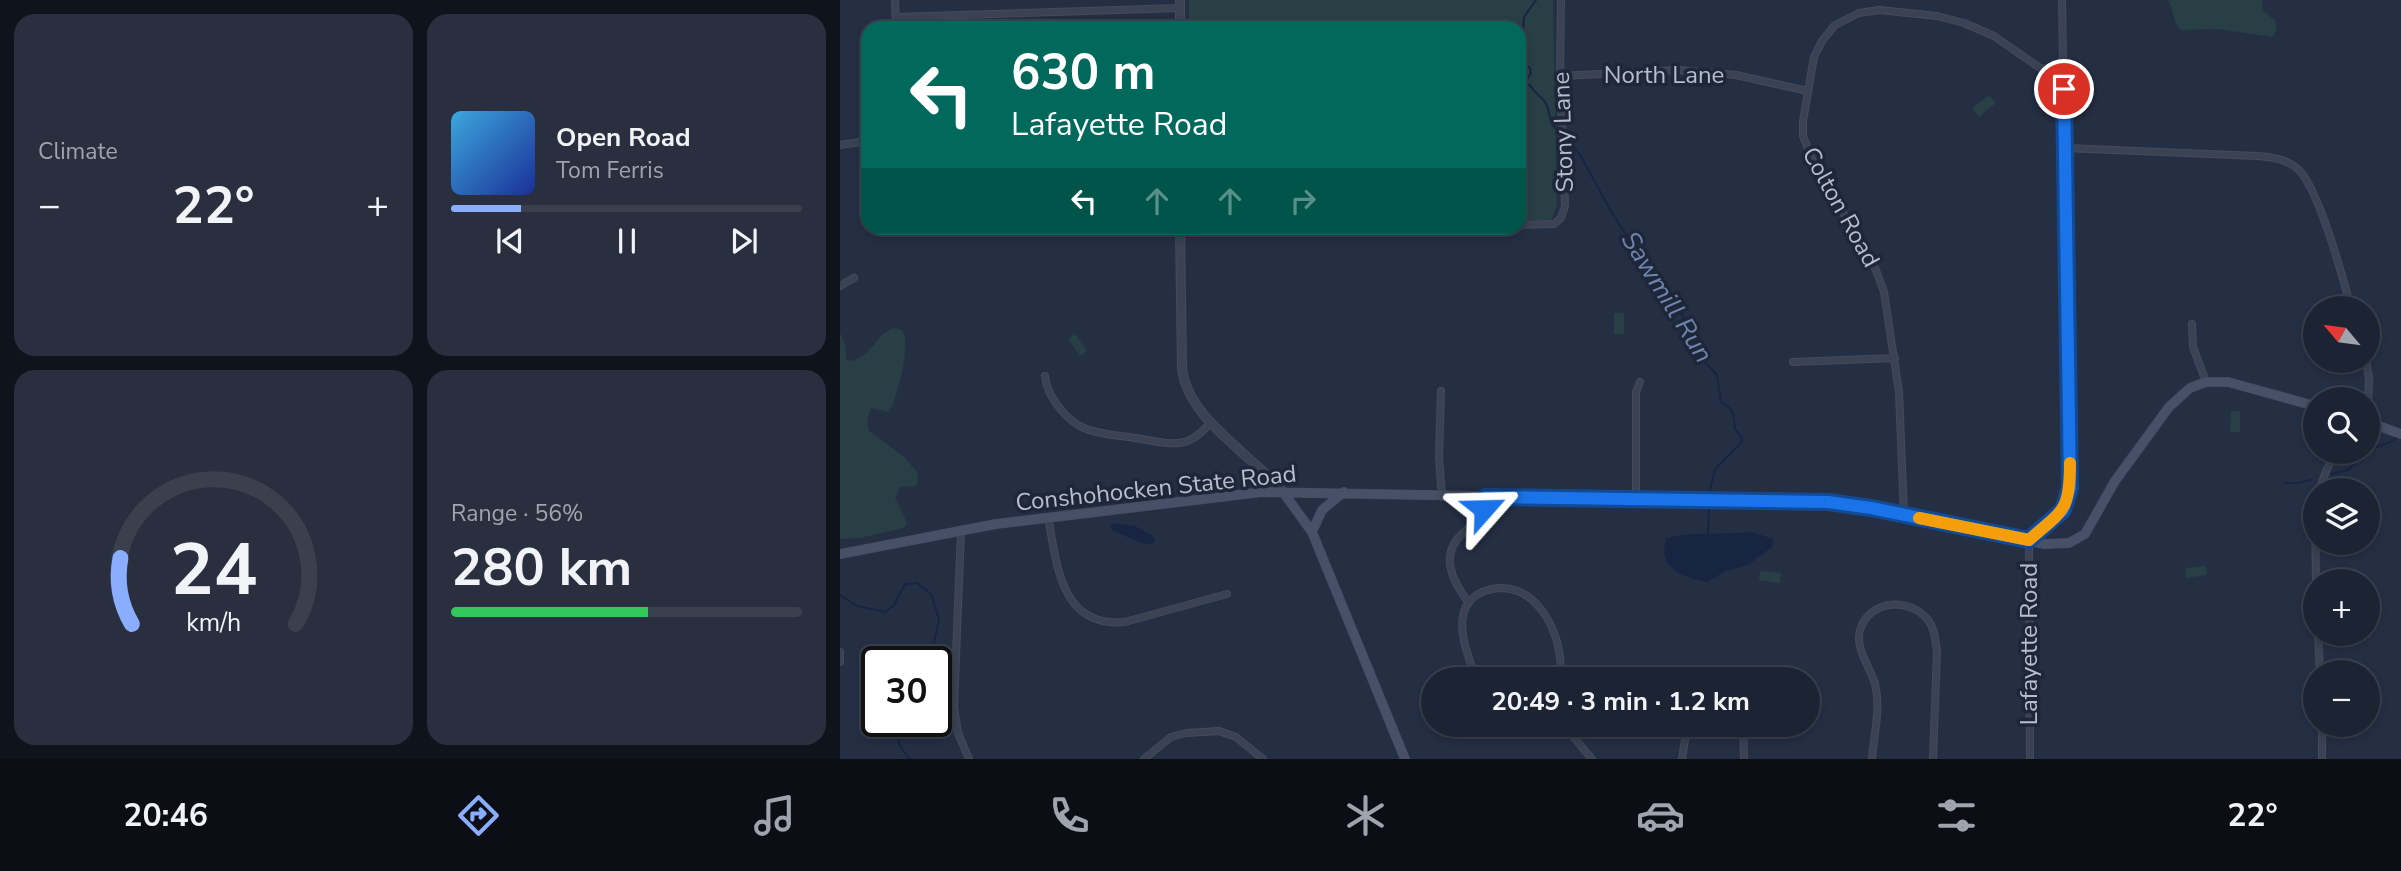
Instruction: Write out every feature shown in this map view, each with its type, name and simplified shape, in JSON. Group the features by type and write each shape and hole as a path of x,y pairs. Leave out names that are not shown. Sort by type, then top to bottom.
{"main road":[{"name":"Conshohocken State Road","path":"840,554 1048,517 1262,492 1828,502 2063,544 2074,542 2085,534 2108,491 2164,413 2184,391 2206,382"},
{"path":"2206,382 2236,383 2303,403"},
{"path":"2380,426 2401,434"},
{"path":"1283,492 1311,531 1405,759"},
{"path":"1311,531 1322,510 1345,492"}],"street":[{"path":"895,0 896,21"},
{"name":"Stony Lane","path":"1526,225 1554,224 1561,218 1565,206 1560,76 1561,0"},
{"name":"Lafayette Road","path":"2030,759 2029,540 2063,510 2070,488 2062,0"},
{"path":"896,17 1181,4"},
{"name":"Colton Road","path":"1904,515 1901,410 1887,304 1881,280 1805,143 1802,128 1814,57 1827,33 1846,18 1870,10 1937,16 1964,23 2001,40 2040,68 2063,71"},
{"name":"North Lane","path":"1560,76 1679,70 1736,75 1808,92"},
{"path":"840,145 861,142"},
{"path":"2065,148 2257,156 2276,158 2288,163 2304,176 2311,188 2348,296"},
{"path":"1180,235 1183,376 1194,402 1211,422 1267,473 1283,492"},
{"path":"840,286 854,278"},
{"path":"2192,324 2193,347 2206,382"},
{"path":"1793,362 1895,358"},
{"path":"1045,376 1050,394 1066,417 1092,432 1179,443 1196,437 1211,422"},
{"path":"1636,499 1636,392 1640,382"},
{"path":"1441,391 1439,457 1442,497"},
{"path":"1468,602 1453,580 1449,559 1456,540 1481,515 1485,497"},
{"path":"1048,517 1063,587 1075,604 1099,620 1125,622 1227,594"},
{"path":"961,531 954,707 958,733 969,759"},
{"path":"1473,667 1462,629 1463,614 1468,602 1478,594 1502,588 1524,593 1545,613 1558,647 1559,667"},
{"path":"1861,759 1872,758 1878,706 1875,686 1859,639 1861,627 1878,608 1900,604 1921,612 1935,635 1937,651 1933,759"},
{"path":"840,652 840,662"},
{"path":"1144,759 1171,737 1186,733 1219,731 1236,737 1263,759"},
{"path":"1573,737 1592,759"},
{"path":"1682,759 1686,737"},
{"path":"1744,737 1744,759"},
{"path":"2322,737 2322,759"}],"green space":[{"path":"1189,0 1553,0 1557,205 1551,220 1526,220 1526,21 1189,21"},
{"path":"2167,0 2262,0 2263,11 2276,21 2276,32 2272,37 2217,29 2181,30"},
{"path":"1989,95 1996,103 1979,117 1972,108"},
{"path":"1614,313 1624,313 1624,334 1614,334"},
{"path":"893,328 901,330 905,338 899,386 888,412 871,408 867,420 869,431 903,456 918,473 917,484 914,487 901,486 895,498 907,523 904,528 860,538 840,539 840,333 845,343 846,359 851,361 866,353 881,336"},
{"path":"1075,334 1087,351 1080,356 1068,339"},
{"path":"2231,411 2240,411 2240,432 2230,432"},
{"path":"2206,566 2207,575 2186,578 2185,568"},
{"path":"1760,571 1781,573 1780,583 1759,580"}],"water":[{"path":"1113,523 1135,526 1152,535 1155,542 1140,543 1111,529 1110,525"},
{"path":"1752,532 1773,539 1772,547 1748,565 1726,571 1707,582 1674,570 1665,558 1666,539 1694,534"}],"waterway":[{"name":"Sawmill Run","path":"1524,21 1536,0"},
{"name":"Sawmill Run","path":"1526,65 1531,73 1526,80"},
{"name":"Sawmill Run","path":"1526,85 1530,85 1545,102 1556,129"},
{"name":"Sawmill Run","path":"1566,137 1579,153 1612,213 1654,278 1691,327 1697,354 1717,375 1721,402 1733,413 1735,429 1742,442 1715,469 1709,494"},
{"path":"2380,446 2396,438"},
{"path":"2331,474 2348,470 2354,464"},
{"path":"2284,483 2303,482"},
{"name":"Sawmill Run","path":"1708,535 1709,505"},
{"path":"840,595 857,606 885,612 894,605 905,584 917,583 931,594 939,619 933,646"},
{"path":"897,737 910,759"}],"slow traffic":[{"path":"1919,518 2029,540 2063,510 2070,488 2070,463"}],"route":[{"path":"1484,509 1485,497 1828,502 2029,540 2063,510 2070,488 2064,89"}]}
